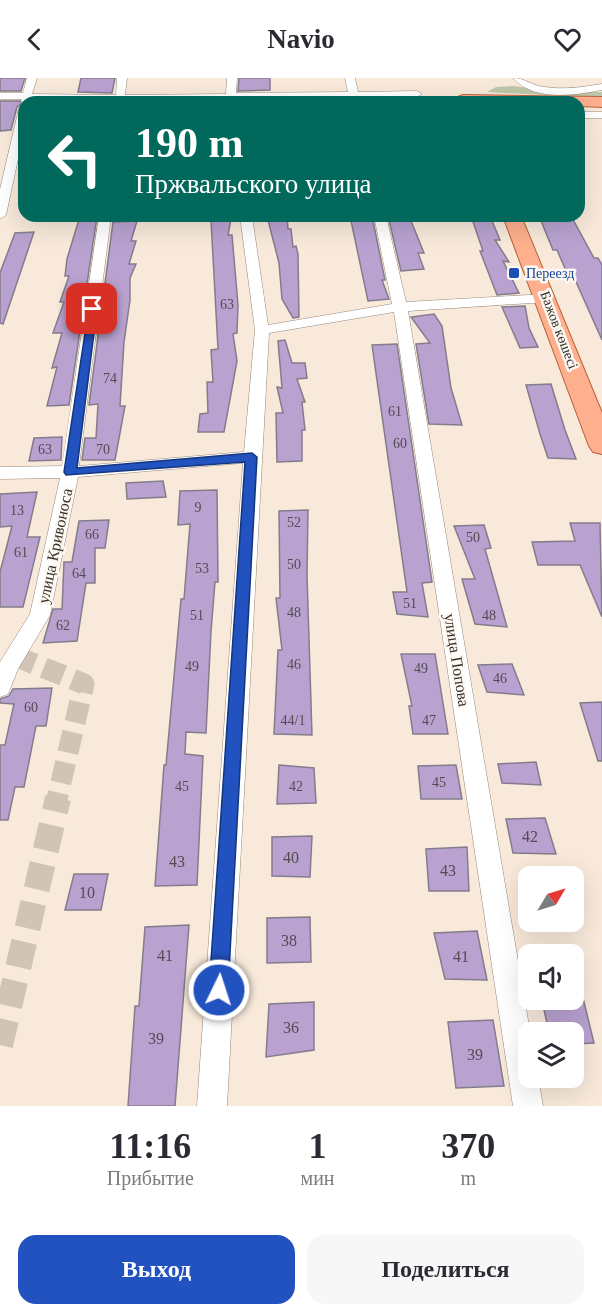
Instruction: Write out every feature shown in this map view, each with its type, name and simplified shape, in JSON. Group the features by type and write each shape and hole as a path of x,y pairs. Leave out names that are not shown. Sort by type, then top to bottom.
{"main road":[{"path":"477,96 601,88"},
{"name":"Бажов көшесі","path":"514,222 596,410 602,446"}],"street":[{"path":"27,96 32,78"},
{"path":"120,96 122,78"},
{"path":"230,96 232,78"},
{"path":"350,78 353,96"},
{"path":"520,81 539,90 601,88"},
{"path":"392,96 417,94"},
{"path":"0,96 18,101"},
{"path":"585,115 602,115"},
{"path":"0,215 18,134"},
{"name":"улица Кривоноса","path":"0,688 8,667 40,615 70,472 104,222"},
{"path":"212,1106 252,457 262,330 247,222"},
{"name":"улица Попова","path":"381,222 400,307 528,1106"},
{"path":"262,330 400,307 546,298"},
{"path":"0,473 70,472 252,457"}],"green space":[{"path":"513,86 562,92 602,92 602,98 487,92 496,87"}],"building":[{"path":"0,78 25,78 21,91 0,91"},
{"path":"81,78 115,78 112,93 78,92"},
{"path":"239,78 270,78 270,90 238,91"},
{"path":"0,101 18,101 11,130 0,131"},
{"path":"78,222 96,222 69,405 47,406 57,367 52,368 62,333 53,333 64,302 60,302 69,276 65,276 67,259"},
{"path":"113,222 137,222 131,241 136,241 129,264 136,264 130,278 130,300 124,342 120,406 125,406 115,460 82,460 85,438 96,438 98,404 89,405"},
{"path":"211,222 230,222 228,235 232,235 238,305 237,333 233,334 237,361 224,432 198,432 200,414 208,413 207,382 213,382 211,350 218,349"},
{"path":"269,222 287,222 288,229 291,229 293,247 296,246 298,254 299,317 293,318 282,299 279,263"},
{"path":"351,222 373,222 385,280 382,280 389,299 368,301"},
{"path":"389,222 411,222 424,253 418,253 424,269 401,271"},
{"path":"473,222 492,222 500,240 495,240 509,262 503,261 519,293 497,295 480,251 483,251"},
{"path":"541,222 574,222 594,258 598,258 602,265 602,340 572,273 567,273 557,250 553,250"},
{"path":"34,232 3,324 0,323 0,273 15,233"},
{"path":"525,306 529,328 538,347 520,348 502,307"},
{"path":"434,314 442,326 451,388 462,425 429,424 416,344 430,343 411,317"},
{"path":"285,340 292,363 305,363 307,378 297,379 305,402 302,402 305,430 302,430 302,461 277,462 276,413 283,413 277,387 282,388 278,341"},
{"path":"397,344 432,582 422,583 428,617 397,614 393,592 407,592 372,345"},
{"path":"551,384 576,459 548,458 540,434 526,385"},
{"path":"62,437 61,460 29,461 34,438"},
{"path":"163,481 166,497 127,499 126,483"},
{"path":"217,490 218,582 215,582 211,631 206,733 186,732 185,754 203,756 197,885 155,886 164,765 166,765 181,599 184,599 190,524 178,525 180,491"},
{"path":"37,492 27,537 40,537 23,607 0,607 0,572 12,526 0,527 0,494"},
{"path":"308,510 307,575 312,735 274,734 278,650 282,650 276,598 280,598 279,511"},
{"path":"109,520 105,548 95,548 95,583 86,583 77,641 43,643 53,609 62,609 64,562 72,562 79,521"},
{"path":"570,523 600,523 602,617 580,565 538,565 532,542 575,541"},
{"path":"484,525 491,548 485,549 507,627 475,624 462,579 475,579 454,526"},
{"path":"401,654 435,654 448,734 413,734 409,706 412,706"},
{"path":"512,664 524,695 487,692 478,665"},
{"path":"52,688 46,726 36,726 24,787 15,787 8,820 0,820 0,745 5,745 14,704 0,703 0,699 9,696 13,689"},
{"path":"602,702 602,761 598,761 580,703"},
{"path":"536,762 541,785 502,783 498,764"},
{"path":"279,765 314,768 316,803 277,804"},
{"path":"456,765 462,799 421,799 418,766"},
{"path":"545,818 556,854 513,853 506,819"},
{"path":"312,836 310,877 272,876 272,837"},
{"path":"467,847 469,891 429,891 426,849"},
{"path":"74,874 108,874 101,910 65,910"},
{"path":"310,917 311,962 267,963 267,918"},
{"path":"189,925 175,1106 128,1106 135,1006 139,1006 145,927"},
{"path":"477,931 487,980 445,979 434,933"},
{"path":"314,1002 314,1050 266,1057 269,1004"},
{"path":"584,1002 594,1043 584,1043 584,1022 547,1022 544,1010 584,1010"},
{"path":"493,1020 504,1086 456,1088 448,1022"}],"tunnel":[{"path":"15,656 84,684 57,799"},
{"path":"0,1045 58,798"}],"place":[{"name":"Переезд","path":"514,273"}],"route":[{"path":"92,309 70,472 252,457 219,990"}]}
